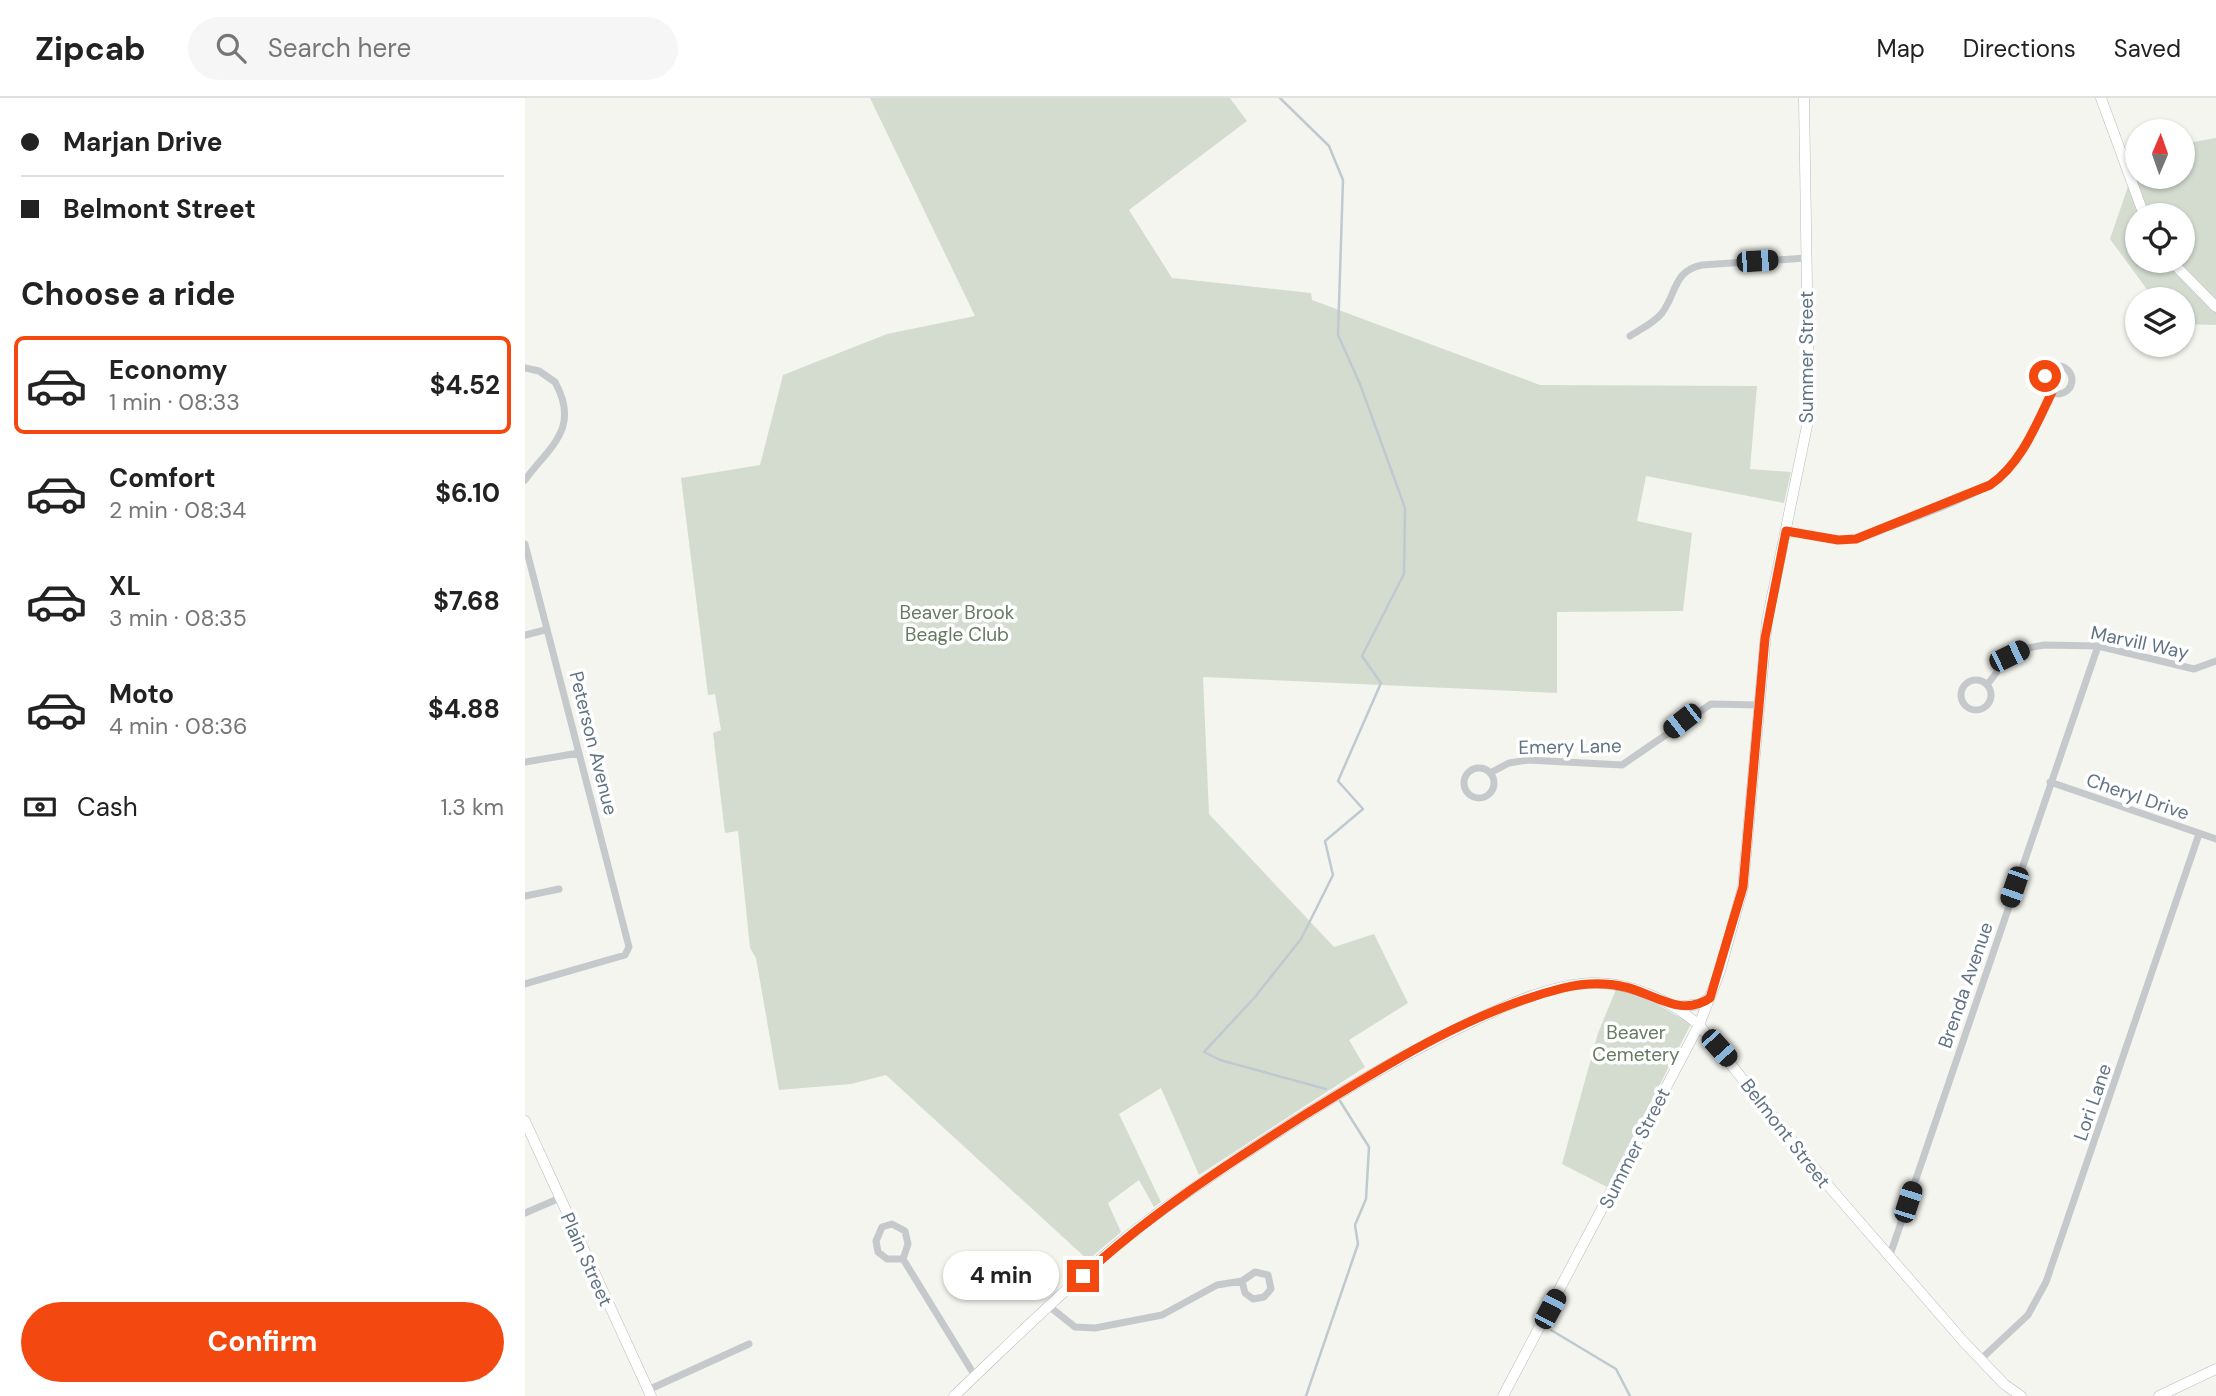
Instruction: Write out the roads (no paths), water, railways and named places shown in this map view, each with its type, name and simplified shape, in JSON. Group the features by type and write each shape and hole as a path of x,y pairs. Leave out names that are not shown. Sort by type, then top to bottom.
{"main road":[{"name":"Summer Street","path":"1503,1396 1699,1025 1710,998 1743,887 1767,621 1810,404 1804,98"},
{"path":"2101,98 2140,203"},
{"path":"2183,273 2216,307"},
{"name":"Belmont Street","path":"954,1396 1118,1244 1209,1178 1361,1079 1454,1031 1523,1001 1582,984 1627,987 1675,1007 1699,1025 1832,1190 1980,1360 2021,1396"},
{"path":"1675,1007 1701,1004 1710,998"},
{"path":"1686,1048 1696,1044 1715,1044"},
{"name":"Plain Street","path":"525,1121 649,1393"},
{"path":"2159,1396 2216,1369"}],"street":[{"path":"1630,336 1660,315 1677,281 1689,269 1702,265 1806,258"},
{"path":"525,368 539,371 555,382 560,390 564,414 556,446 525,480"},
{"path":"1786,531 1838,540 1856,539 1980,491 2000,479 2013,464 2052,392"},
{"name":"Peterson Avenue","path":"525,544 545,631 557,661 628,951 625,955 525,984"},
{"path":"525,635 545,631"},
{"name":"Marvill Way","path":"1987,685 2009,656 2023,649 2044,645 2098,646 2194,669 2216,661"},
{"name":"Brenda Avenue","path":"1890,1255 2049,782 2098,646"},
{"name":"Marvill Way","path":"1978,680 1987,685 1991,699 1985,707 1976,710 1963,704 1960,694 1968,681 1978,680"},
{"name":"Emery Lane","path":"1490,773 1509,762 1528,760 1622,765 1711,704 1760,705"},
{"path":"525,762 579,753"},
{"name":"Emery Lane","path":"1482,768 1490,773 1493,782 1490,792 1482,797 1468,793 1464,785 1469,772 1482,768"},
{"name":"Cheryl Drive","path":"2049,782 2216,839"},
{"name":"Lori Lane","path":"1980,1360 2023,1321 2042,1292 2148,993 2199,834"},
{"path":"525,896 559,889"},
{"path":"525,1213 560,1198"},
{"path":"897,1225 905,1231 908,1244 903,1259 887,1259 878,1252 876,1237 885,1226 897,1225"},
{"path":"903,1259 975,1376"},
{"path":"1050,1307 1075,1327 1087,1330 1163,1315 1217,1285 1242,1281 1248,1273 1264,1273 1270,1278 1271,1289 1264,1297 1253,1299 1245,1293 1242,1281"},
{"path":"649,1393 749,1344"}],"waterway":[{"path":"1280,98 1329,146 1343,180 1338,335 1360,384 1405,508 1404,574 1362,656 1381,683 1338,781 1363,809 1325,841 1333,875 1301,939 1255,997 1204,1052 1220,1060 1326,1089"},
{"path":"1306,1396 1358,1244 1355,1225 1366,1199 1369,1147 1340,1101"},
{"path":"1551,1330 1616,1369 1630,1396"}],"park label":[{"name":"Beaver Brook Beagle Club","path":"957,623"},
{"name":"Beaver Cemetery","path":"1636,1043"}]}
